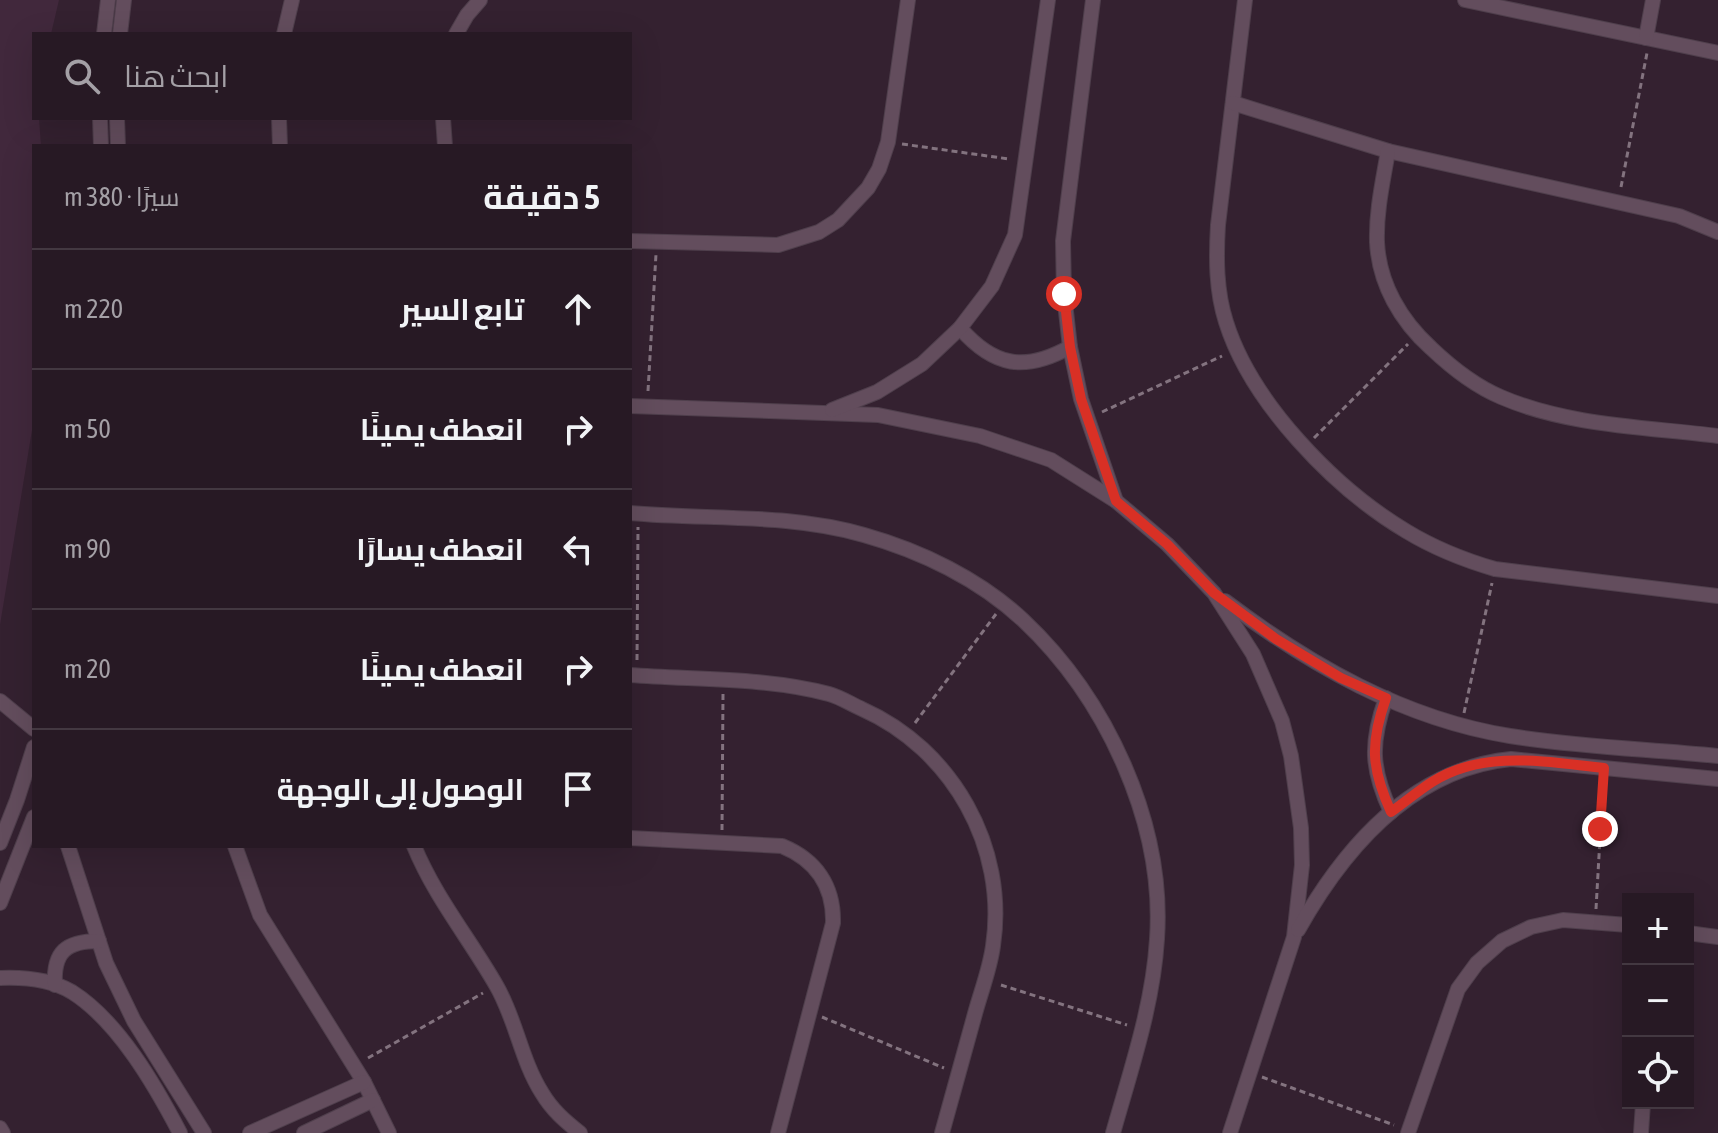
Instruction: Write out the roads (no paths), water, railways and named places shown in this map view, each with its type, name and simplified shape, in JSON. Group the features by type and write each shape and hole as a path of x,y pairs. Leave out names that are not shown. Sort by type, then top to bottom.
{"street":[{"path":"104,32 108,0"},
{"path":"120,32 124,0"},
{"path":"284,32 292,0"},
{"path":"457,32 480,0"},
{"path":"632,241 778,245 819,232 838,220 868,188 879,169 888,142 908,0"},
{"path":"828,412 877,392 922,364 960,328 992,286 1015,235 1048,0"},
{"path":"1093,0 1063,241 1064,294 1070,347 1088,419 1116,501"},
{"path":"1245,0 1217,257 1225,319 1236,349 1257,385 1306,446 1364,501 1404,530 1448,553 1495,569 1718,596"},
{"path":"1465,0 1718,53"},
{"path":"1648,38 1653,0"},
{"path":"1233,103 1388,151 1679,216 1718,232"},
{"path":"100,120 101,144"},
{"path":"117,120 118,144"},
{"path":"279,120 280,144"},
{"path":"443,120 445,144"},
{"path":"1388,151 1377,217 1377,244 1391,297 1417,335 1470,380 1499,397 1531,408 1564,416 1718,436"},
{"path":"960,328 977,347 999,359 1023,363 1048,359 1070,347"},
{"path":"632,406 878,415 980,436 1051,460 1116,501 1167,544 1214,593 1276,639 1341,678 1411,709 1511,736 1718,756"},
{"path":"634,513 818,525 862,534 905,548 947,567 1003,604 1053,650 1080,686 1123,765 1139,806 1155,878 1158,937 1152,984 1113,1133"},
{"path":"1214,593 1253,654 1278,710 1298,792 1302,840 1294,937 1230,1133"},
{"path":"633,675 784,686 831,694 907,734 936,761 960,793 979,828 991,866 995,906 993,946 942,1133"},
{"path":"1386,698 1376,726 1373,756 1378,785 1391,812"},
{"path":"0,701 32,727"},
{"path":"0,843 32,753"},
{"path":"1294,937 1320,891 1353,849 1391,812 1434,780 1482,762 1511,759 1718,779"},
{"path":"0,903 32,822"},
{"path":"632,838 765,843 789,849 811,862 825,882 833,906 833,923 778,1133"},
{"path":"69,848 106,963 134,1021 204,1133"},
{"path":"236,848 260,915 364,1082 389,1133"},
{"path":"415,848 444,906 497,986 541,1092 560,1117 580,1133"},
{"path":"1408,1132 1458,989 1477,963 1502,941 1531,927 1563,920 1622,924"},
{"path":"1694,934 1718,937"},
{"path":"55,985 56,962 63,951 79,942 99,941"},
{"path":"0,978 29,977 55,985 71,992 104,1018 139,1065 180,1133"},
{"path":"250,1133 364,1082"},
{"path":"304,1133 373,1100"},
{"path":"1641,1133 1643,1109"}]}
